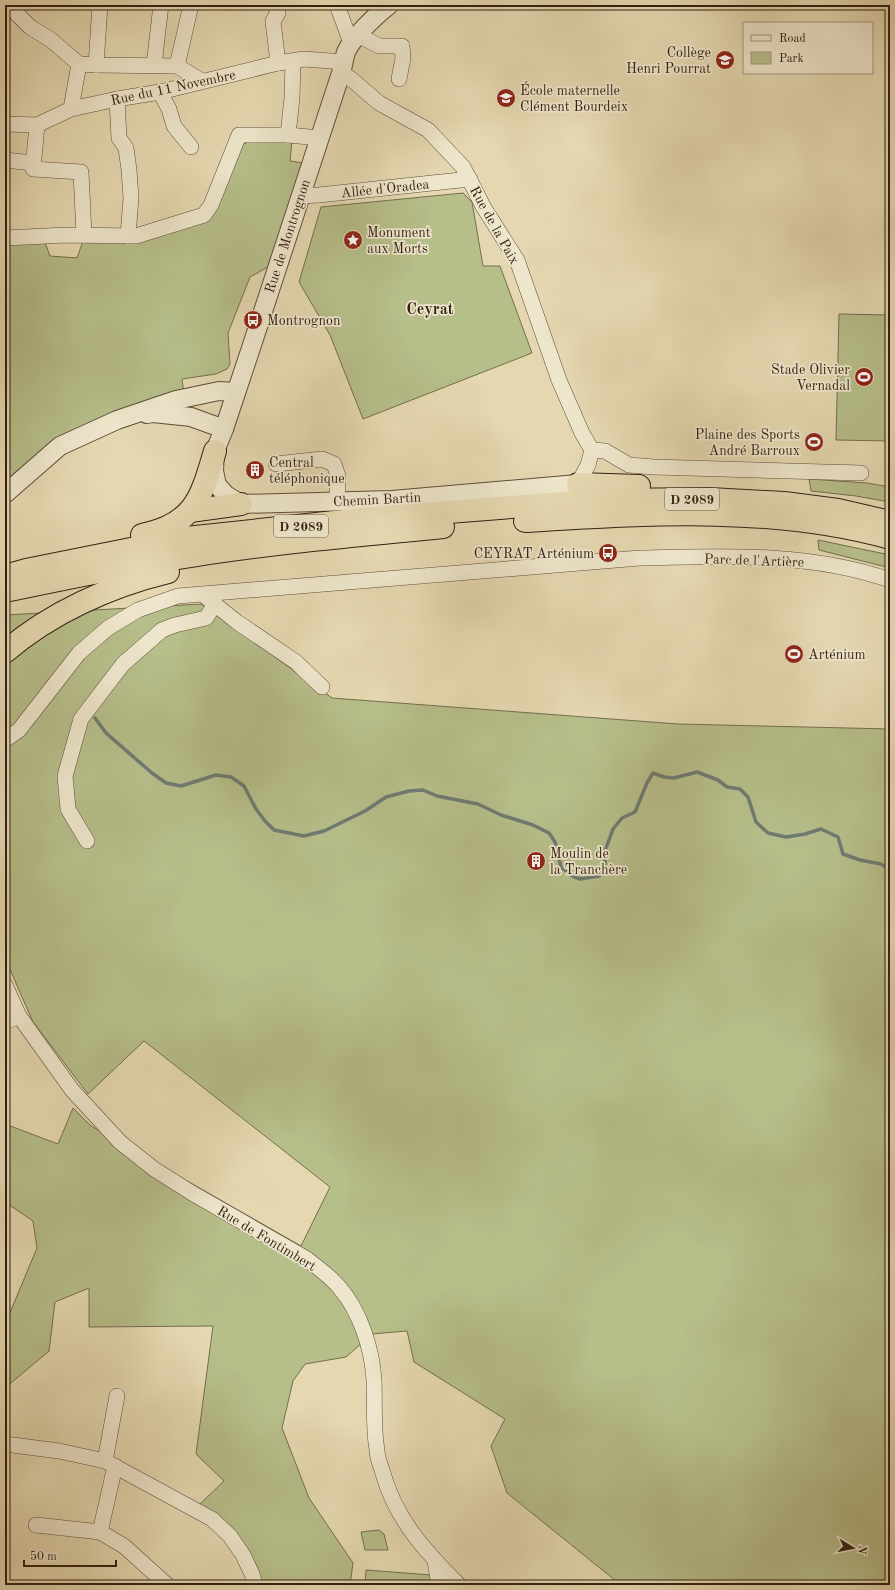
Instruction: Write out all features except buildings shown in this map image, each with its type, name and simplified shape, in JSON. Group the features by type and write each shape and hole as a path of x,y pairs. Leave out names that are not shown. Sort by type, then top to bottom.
{"highway":[{"path":"26,570 65,552 157,532 175,524 190,511 205,484 215,451"},
{"path":"578,484 772,492 784,503"},
{"name":"D 2089","path":"5,576 26,570 186,538 372,518 601,500 710,499 784,503 838,510 890,522"},
{"path":"190,511 242,504"},
{"name":"D 2089","path":"5,591 100,571 239,549 379,533 494,523 692,514 756,517 836,526 890,538"},
{"path":"836,526 846,539 890,549"},
{"path":"5,652 44,624 110,590 146,578 199,564 239,549"}],"street":[{"path":"96,65 100,5"},
{"path":"154,65 161,5"},
{"path":"177,66 191,5"},
{"path":"275,5 278,13 273,21 278,63"},
{"path":"337,5 355,39 379,46 402,46 403,58 399,79"},
{"path":"355,39 377,14 389,5"},
{"path":"8,6 30,27 51,40 79,64 177,66 202,81"},
{"name":"Rue de Montrognon","path":"215,451 224,429 320,138 346,52 355,39"},
{"name":"Rue du 11 Novembre","path":"5,124 36,125 72,109 117,99 160,92 278,63 304,59 342,68"},
{"path":"288,135 292,98 293,61"},
{"path":"72,109 79,64"},
{"name":"Rue de la Paix","path":"342,68 350,78 379,103 428,130 463,167 484,208 517,260 559,380 582,433 592,450"},
{"path":"160,92 169,109 174,126 190,148"},
{"path":"117,99 119,138 126,148 131,198 128,236"},
{"path":"36,125 32,169 81,172 84,236"},
{"path":"5,238 136,236 204,215 211,205 239,135 288,135 320,138"},
{"path":"5,160 33,163"},
{"name":"Allée d'Oradea","path":"300,196 470,179"},
{"path":"5,494 60,446 117,420 176,400 219,391 236,392"},
{"path":"117,420 153,413 191,417 224,429"},
{"path":"578,484 588,465 592,450 605,451 628,465 662,468 861,473"},
{"path":"215,451 214,471 217,485 226,495 242,504"},
{"path":"276,464 322,459 334,464 338,476 337,502"},
{"name":"Chemin Bartin","path":"242,504 392,500 578,484"},
{"name":"Parc de l'Artière","path":"5,740 19,730 28,716 79,653 108,628 138,610 178,596 640,558 778,558 830,564 874,574 890,580"},
{"path":"204,594 237,622 296,662 322,687"},
{"path":"87,841 68,809 65,776 81,719 123,664 162,630 175,625 206,618 215,604"},
{"path":"5,729 28,716"},
{"name":"Rue de Fontimbert","path":"5,985 19,1016 72,1090 120,1142 154,1169 192,1193 307,1259 324,1272 340,1288 356,1311 364,1330 374,1378 376,1450 386,1483 399,1514 416,1539 459,1585"},
{"path":"5,1022 19,1016"},
{"path":"100,1532 110,1463 117,1396"},
{"path":"5,1444 59,1451 110,1463 212,1518 230,1536 243,1555 252,1574 255,1585"},
{"path":"36,1525 100,1532 124,1546 167,1585"},
{"path":"435,1561 439,1585"}],"green space":[{"path":"253,140 292,141 290,161 304,163 268,267 250,277 228,333 230,364 227,369 216,374 182,379 184,394 5,484 5,243 44,240 50,256 77,258 84,238 210,218 241,145"},
{"path":"463,193 472,202 483,266 500,266 532,353 363,419 330,335 299,282 321,207"},
{"name":"Stade Olivier Vernadal","path":"839,314 890,315 890,441 836,440"},
{"path":"809,479 867,483 890,487 890,502 856,496 811,491"},
{"path":"818,540 890,555 890,568 819,550"},
{"path":"201,604 332,698 678,724 890,729 890,1585 621,1585 507,1493 491,1446 505,1419 414,1362 407,1331 372,1334 346,1357 305,1364 293,1381 282,1428 309,1498 353,1563 350,1585 248,1585 247,1556 199,1505 224,1481 196,1454 213,1326 89,1327 89,1288 55,1302 49,1351 5,1388 5,1317 9,1315 37,1248 33,1221 5,1202 5,1124 58,1144 73,1108 91,1126 301,1246 330,1187 144,1041 88,1094 33,1022 5,958 5,615"},
{"path":"379,1530 384,1534 388,1550 365,1550 361,1532"},
{"path":"366,1570 431,1575 430,1585 365,1585"}],"waterway":[{"path":"95,718 106,733 152,773 166,783 181,786 216,775 231,777 244,786 256,809 274,830 304,836 324,831 365,811 386,797 409,791 423,790 437,796 478,804 501,815 533,825 549,833 555,842 561,867 572,876 580,879 599,876 605,866 605,851 613,829 622,818 635,812 647,783 653,773 664,777 674,778 697,772 718,780 727,787 740,789 748,797 756,822 768,833 786,837 805,834 821,829 838,837 843,854 860,860 881,864 890,870"}],"place":[{"name":"Collège Henri Pourrat","path":"725,60"},
{"name":"École maternelle Clément Bourdeix","path":"506,98"},
{"name":"Monument aux Morts","path":"353,240"},
{"name":"Montrognon","path":"253,320"},
{"name":"Stade Olivier Vernadal","path":"864,377"},
{"name":"Plaine des Sports André Barroux","path":"814,442"},
{"name":"Central téléphonique","path":"255,470"},
{"name":"CEYRAT Arténium","path":"608,553"},
{"name":"Arténium","path":"794,654"},
{"name":"Moulin de la Tranchère","path":"536,861"}],"district":[{"name":"Ceyrat","path":"430,308"}]}
